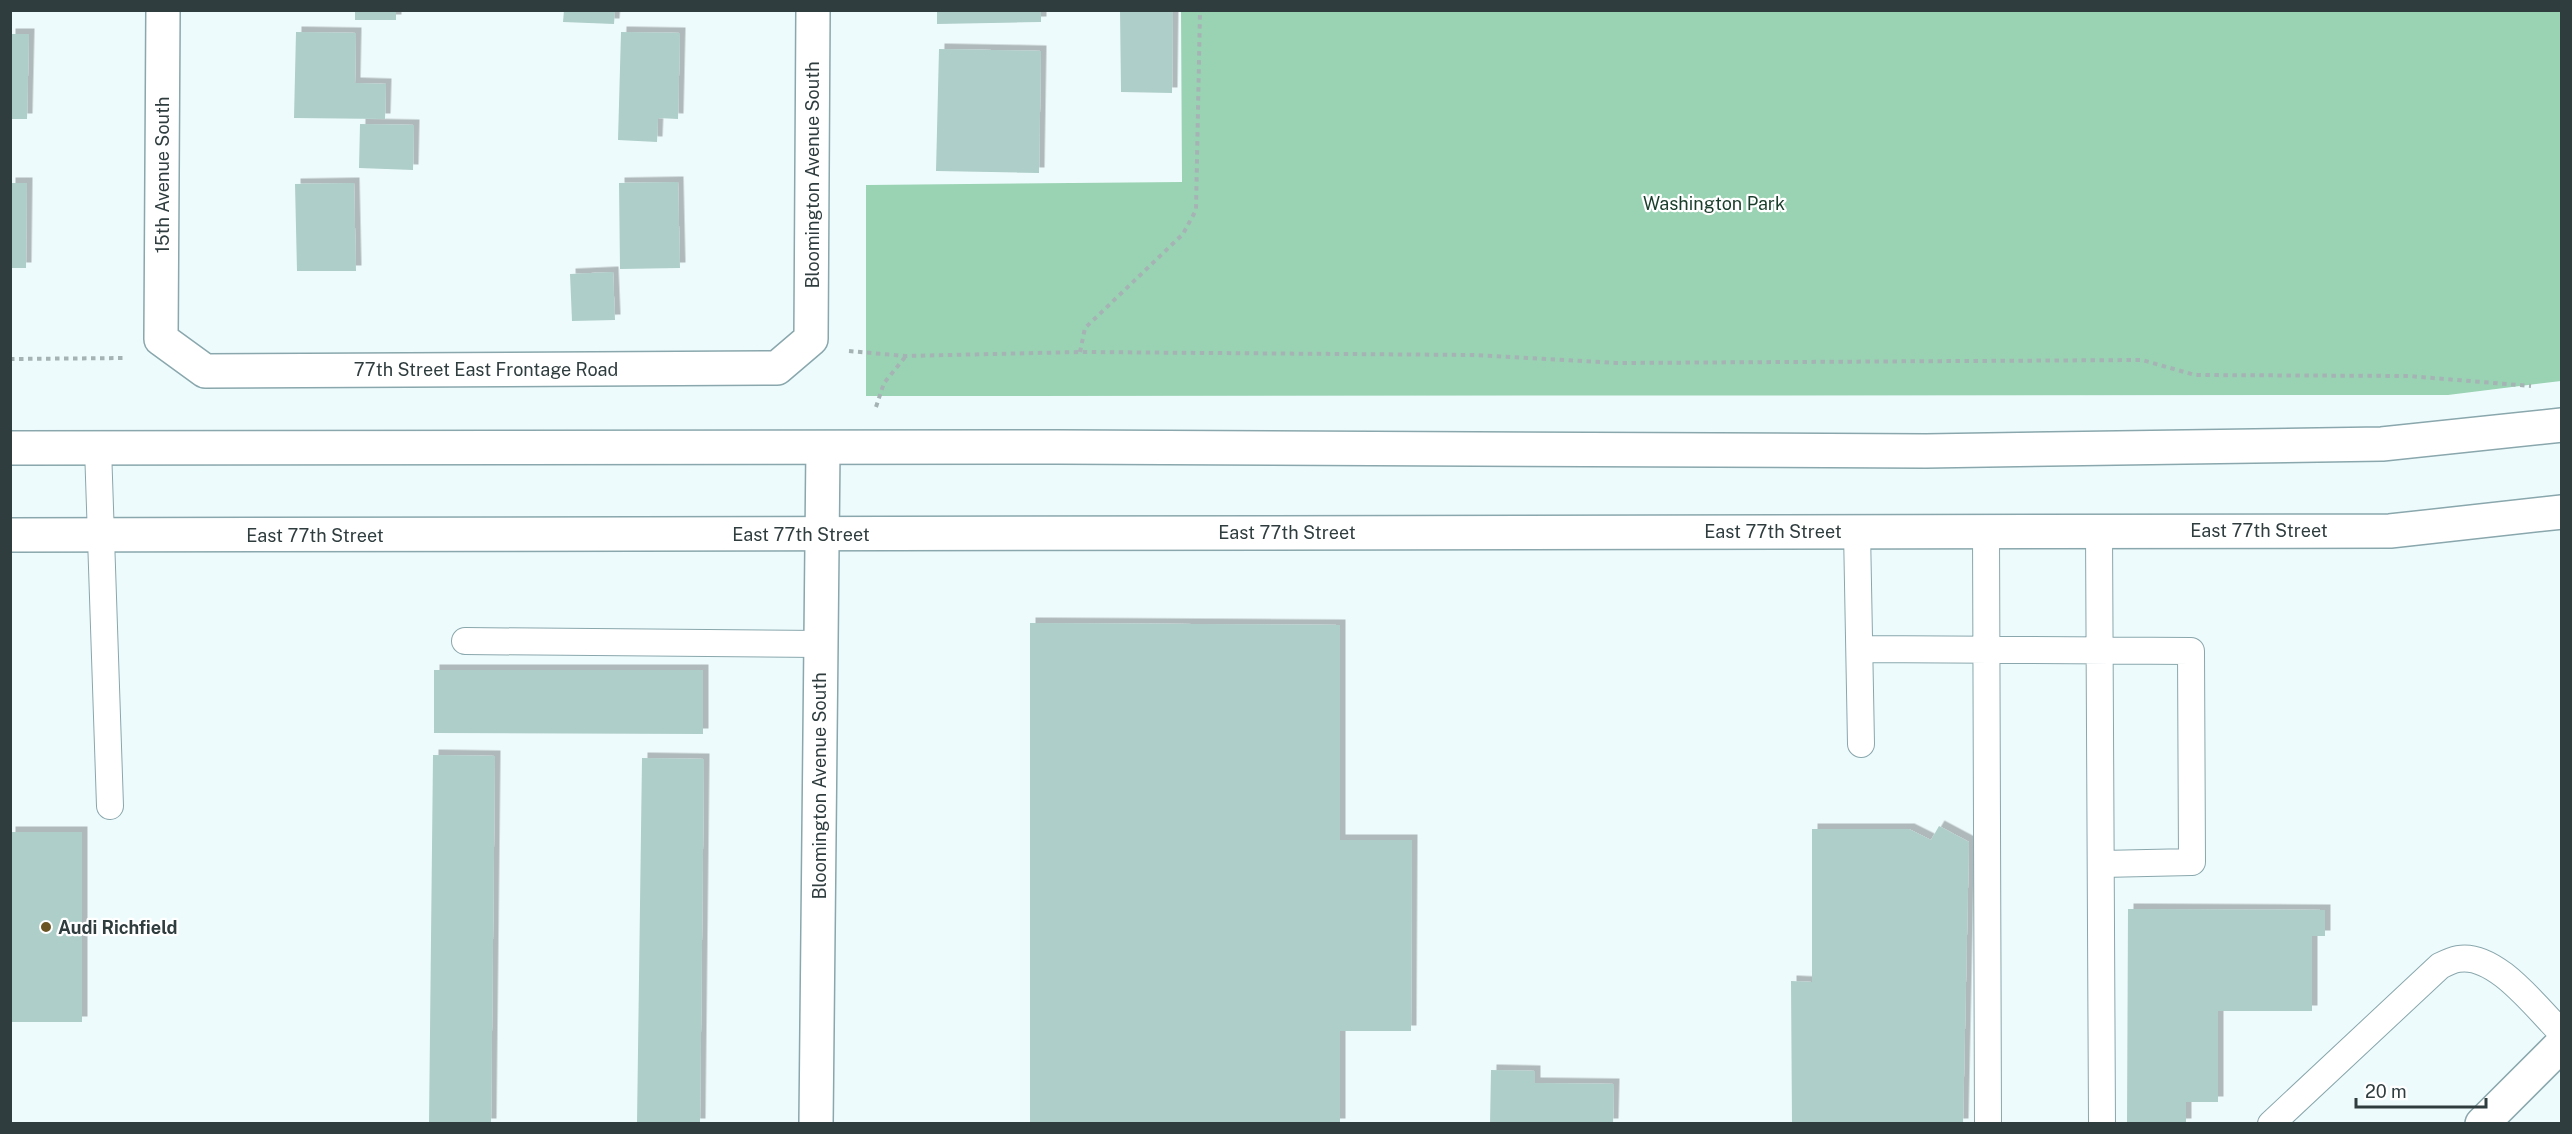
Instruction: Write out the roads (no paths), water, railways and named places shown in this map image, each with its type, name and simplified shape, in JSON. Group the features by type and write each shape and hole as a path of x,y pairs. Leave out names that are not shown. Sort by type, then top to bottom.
{"street":[{"name":"15th Avenue South","path":"161,339 163,10"},
{"name":"Bloomington Avenue South","path":"811,339 813,10"},
{"name":"77th Street East Frontage Road","path":"161,339 205,371 777,368 811,339"},
{"path":"10,448 1950,451 2382,444 2562,425"},
{"name":"Bloomington Avenue South","path":"816,1124 823,448"},
{"name":"East 77th Street","path":"10,535 2390,531 2562,512"},
{"path":"2482,1124 2562,1044"}],"lane":[{"path":"98,448 110,806"},
{"path":"1986,530 1988,1124"},
{"path":"2098,530 2101,651 2102,1124"},
{"path":"1857,531 1861,744"},
{"path":"465,641 820,644"},
{"path":"1860,649 2191,651 2192,862 2102,864"},
{"path":"2271,1124 2440,966 2459,958 2485,963 2503,973 2562,1033"}],"place":[{"name":"Audi Richfield","path":"46,927"}],"park label":[{"name":"Washington Park","path":"1714,203"}]}
